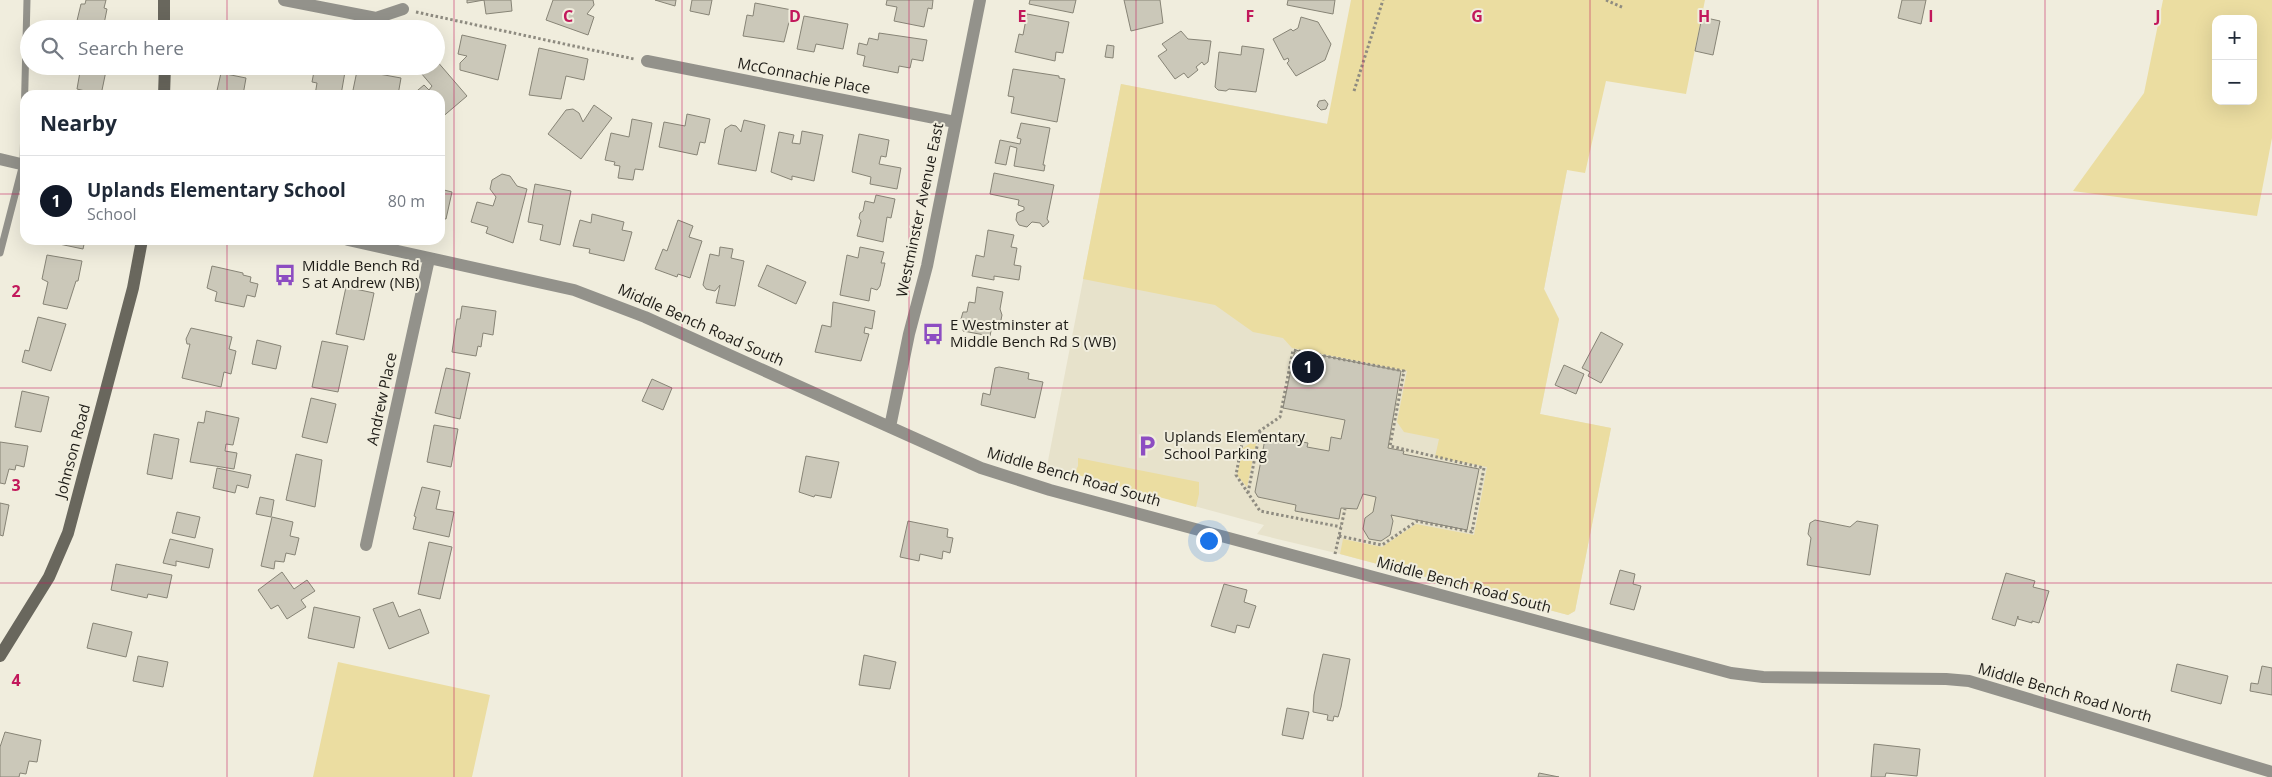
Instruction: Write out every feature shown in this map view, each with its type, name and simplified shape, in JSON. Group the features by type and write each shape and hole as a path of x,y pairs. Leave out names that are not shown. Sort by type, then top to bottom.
{"main road":[{"path":"164,0 164,20"},
{"path":"164,75 164,90"},
{"name":"Johnson Road","path":"0,656 49,577 68,534 133,288 141,245"}],"street":[{"path":"284,0 376,18 403,9"},
{"name":"Westminster Avenue East","path":"890,427 909,334 927,266 980,0"},
{"name":"McConnachie Place","path":"647,61 955,122"},
{"path":"0,159 20,164"},
{"name":"Middle Bench Road South","path":"369,245 574,290 599,298 981,468 1016,480 1730,673 1753,676"},
{"name":"Andrew Place","path":"366,545 429,259"},
{"name":"Middle Bench Road North","path":"1753,676 1969,681 2272,772"}],"lane":[{"path":"27,0 27,20"},
{"path":"25,90 26,75"},
{"path":"0,253 20,180"}],"path":[{"path":"1354,91 1384,0"},
{"path":"1606,0 1624,8"},
{"path":"403,9 647,61"},
{"path":"1339,536 1382,545 1417,521 1472,532 1484,468 1390,446 1404,371 1293,350 1280,418 1242,443 1236,475 1260,511 1341,527"},
{"path":"1248,493 1260,431"},
{"path":"1332,566 1345,509"}],"shaded area":[{"path":"1351,0 1705,0 1686,94 1606,81 1585,173 1567,170 1544,289 1559,319 1540,414 1611,428 1575,611 1568,615 1340,554 1343,539 1382,547 1416,524 1474,535 1487,467 1435,457 1439,439 1404,432 1397,422 1407,371 1292,348 1283,338 1253,332 1215,305 1083,279 1121,84 1327,124"},
{"path":"2163,0 2272,0 2272,138 2257,216 2073,191 2144,93"},
{"path":"1121,84 1567,170 1544,289 1559,319 1540,414 1611,428 1575,611 1568,615 1340,554 1257,534 1264,525 1047,466"},
{"path":"1254,441 1256,444 1247,487 1237,475 1243,448"},
{"path":"1078,458 1199,482 1196,507 1074,474 1078,466"},
{"path":"338,662 490,695 472,777 313,777"}],"building":[{"path":"86,0 106,0 104,8 107,9 105,20 77,20 81,4 85,4"},
{"path":"467,0 484,0 467,3"},
{"path":"484,0 511,0 512,11 486,14"},
{"path":"553,0 593,0 594,5 587,14 594,17 588,35 546,20"},
{"path":"655,0 676,0 675,6"},
{"path":"692,0 712,0 709,15 690,11"},
{"path":"887,0 933,0 932,9 928,8 924,27 894,21 897,7 886,5"},
{"path":"1030,0 1076,0 1073,13 1029,4"},
{"path":"1124,0 1160,0 1163,23 1131,31"},
{"path":"1288,0 1335,0 1333,14 1287,5"},
{"path":"1902,0 1926,0 1921,24 1898,18"},
{"path":"755,3 792,10 784,42 743,36 747,15 753,16"},
{"path":"1027,14 1069,22 1063,53 1056,52 1055,61 1015,52 1019,34 1023,35"},
{"path":"804,16 848,24 843,49 816,44 814,52 797,49"},
{"path":"1301,17 1318,22 1331,44 1325,60 1296,76 1287,63 1289,61 1288,58 1284,60 1273,39 1291,29 1293,31 1298,28"},
{"path":"1702,17 1720,21 1713,55 1695,51"},
{"path":"1181,31 1188,39 1211,41 1208,62 1204,65 1202,62 1196,67 1198,70 1188,78 1184,73 1175,79 1158,56 1167,50 1162,44"},
{"path":"879,33 927,40 923,61 912,59 910,68 899,66 898,73 863,66 865,56 857,54 859,43 867,45 869,38 878,40"},
{"path":"462,35 506,45 498,80 460,70 460,63 467,56 458,54"},
{"path":"1107,45 1114,46 1113,58 1105,57"},
{"path":"1242,46 1264,49 1256,92 1229,89 1226,91 1218,90 1215,87 1219,52 1241,55"},
{"path":"539,48 588,59 584,80 566,76 561,99 529,95"},
{"path":"1013,69 1059,76 1059,78 1065,79 1057,122 1011,113 1014,97 1008,96"},
{"path":"445,70 467,96 445,115 445,90 429,90 432,86 423,75 445,75"},
{"path":"79,75 105,75 102,90 77,89"},
{"path":"221,75 246,78 244,90 217,90"},
{"path":"313,75 344,75 342,90 316,90 317,83 312,82"},
{"path":"356,75 384,75 401,78 399,90 353,90"},
{"path":"424,85 429,90 418,90"},
{"path":"1325,100 1328,104 1326,109 1321,110 1317,106 1319,101"},
{"path":"594,105 612,118 581,159 548,134 566,110 573,109 579,113 583,122"},
{"path":"687,114 710,119 705,143 700,142 697,155 659,147 664,122 685,126"},
{"path":"632,119 652,123 643,170 635,169 633,180 618,178 620,166 614,165 615,162 605,160 611,133 629,137"},
{"path":"744,120 765,125 756,171 718,164 725,129 731,125 736,126 741,132"},
{"path":"1021,123 1050,128 1043,165 1045,165 1044,171 1014,166 1017,148 1010,146 1006,165 995,163 1000,140 1020,144 1021,139 1017,138"},
{"path":"802,131 823,135 814,181 792,176 792,180 771,172 779,132 794,135 792,143 800,144"},
{"path":"859,134 889,140 886,157 881,156 879,164 901,168 897,189 870,184 871,177 852,172"},
{"path":"994,173 1054,185 1047,219 1049,222 1043,227 1040,223 1032,222 1027,227 1019,225 1016,220 1017,213 1024,210 1024,207 1018,205 1019,200 990,194"},
{"path":"502,174 510,176 517,186 527,189 513,243 486,233 488,227 471,222 477,202 493,206 496,197 490,189 492,180"},
{"path":"535,184 571,191 560,245 540,240 543,225 528,222"},
{"path":"445,190 452,192 445,219"},
{"path":"876,195 895,199 891,218 887,217 883,242 857,236 861,221 859,218 860,213 863,211 865,201 874,203"},
{"path":"592,214 624,222 622,230 632,232 624,261 589,253 590,249 573,246 580,220 591,223"},
{"path":"678,220 693,226 689,237 702,241 690,278 678,274 677,277 655,269 663,249 667,251"},
{"path":"988,230 1014,235 1011,247 1017,248 1014,265 1021,266 1019,280 994,276 994,280 972,276 976,255 984,257"},
{"path":"64,245 84,245 83,249"},
{"path":"720,247 733,249 731,258 744,261 735,306 716,303 720,285 715,291 706,289 703,285 710,254 719,256"},
{"path":"860,247 884,252 881,263 885,263 880,286 877,290 871,288 869,301 840,295 847,255 858,258"},
{"path":"47,255 82,261 78,281 76,281 67,309 43,304 48,282 42,279"},
{"path":"767,265 806,282 796,304 758,286"},
{"path":"212,266 243,273 243,275 251,277 250,282 258,284 255,297 247,295 244,307 215,301 217,292 207,288"},
{"path":"346,287 374,293 364,340 336,334"},
{"path":"977,287 1003,292 1000,325 997,327 992,326 990,336 963,331 965,320 961,319 963,312 967,312 969,302 975,303"},
{"path":"833,302 875,311 872,329 865,327 864,333 869,334 861,361 815,352 822,325 831,327"},
{"path":"462,306 496,311 493,335 483,333 481,347 478,346 476,356 452,352 457,319 460,319"},
{"path":"38,317 66,324 51,371 22,362 25,350 29,351"},
{"path":"191,328 232,337 229,349 236,351 231,374 224,372 221,387 182,378 190,344 187,344 186,339"},
{"path":"1601,332 1623,344 1601,383 1588,376 1590,372 1582,368"},
{"path":"257,340 281,346 276,369 252,364"},
{"path":"322,341 348,346 338,392 312,387"},
{"path":"1295,350 1401,371 1388,448 1404,451 1403,454 1479,469 1467,530 1391,515 1393,521 1390,535 1381,541 1369,539 1363,529 1365,518 1373,512 1376,497 1363,494 1357,509 1341,508 1339,519 1295,511 1296,505 1258,497 1255,492 1265,439 1270,436 1308,443 1307,447 1329,451 1331,437 1341,439 1345,420 1283,408"},
{"path":"1564,365 1584,374 1576,394 1555,385"},
{"path":"999,367 1029,373 1028,379 1043,382 1035,418 981,405 983,393 990,395 995,368"},
{"path":"446,368 470,373 460,419 435,413"},
{"path":"652,379 672,388 663,410 642,401"},
{"path":"22,391 49,397 41,432 15,427"},
{"path":"311,398 336,404 327,443 302,437"},
{"path":"206,411 239,418 233,445 226,444 225,451 237,453 234,469 190,462 198,422 204,423"},
{"path":"434,425 458,429 451,467 427,462"},
{"path":"154,434 179,439 172,479 147,474"},
{"path":"0,442 28,446 24,467 16,465 15,470 9,469 5,484 0,483"},
{"path":"296,454 322,460 315,507 286,500"},
{"path":"806,456 839,462 831,498 815,495 814,497 799,492"},
{"path":"217,468 251,475 248,488 237,485 235,493 213,488"},
{"path":"422,487 440,491 436,509 454,512 449,537 413,529 416,517 414,516"},
{"path":"260,497 274,500 271,517 256,514"},
{"path":"0,503 9,505 3,536 0,535"},
{"path":"177,512 200,517 195,538 172,533"},
{"path":"272,517 293,522 290,536 299,538 295,555 286,553 284,562 275,561 274,569 261,566"},
{"path":"1815,520 1850,527 1857,521 1878,525 1870,575 1807,565 1811,538 1808,534 1810,523"},
{"path":"908,521 948,529 947,537 953,538 950,553 943,551 942,559 920,554 919,561 900,557"},
{"path":"170,539 213,549 209,568 176,561 176,566 163,563"},
{"path":"429,542 452,547 440,599 418,594"},
{"path":"116,564 172,575 167,598 148,594 147,598 111,590"},
{"path":"1620,570 1635,574 1633,584 1641,586 1634,610 1610,604"},
{"path":"282,572 294,589 307,580 315,591 301,600 306,607 287,619 278,605 271,609 258,590"},
{"path":"2006,573 2035,581 2033,587 2049,591 2039,623 2018,619 2018,616 2015,626 1992,619"},
{"path":"1224,584 1247,590 1244,602 1256,606 1249,628 1237,625 1235,633 1211,626"},
{"path":"393,602 399,617 420,609 429,633 389,649 373,609"},
{"path":"314,607 360,617 354,648 308,638"},
{"path":"93,623 132,632 126,657 87,648"},
{"path":"1323,654 1350,659 1341,707 1338,717 1334,716 1333,721 1327,720 1328,715 1313,712 1314,695"},
{"path":"864,655 896,662 890,689 859,685"},
{"path":"138,656 168,662 163,687 133,681"},
{"path":"2177,664 2228,676 2221,704 2171,691"},
{"path":"2262,666 2272,668 2272,695 2250,691 2251,683 2258,684"},
{"path":"1287,708 1309,712 1303,739 1282,735"},
{"path":"5,732 41,740 37,762 29,761 26,774 20,773 19,777 0,777 0,747"},
{"path":"1874,744 1920,749 1917,776 1886,773 1885,777 1871,777"},
{"path":"1539,773 1559,777 1538,777"}],"place":[{"name":"Middle Bench Rd S at Andrew (NB)","path":"285,275"},
{"name":"E Westminster at Middle Bench Rd S (WB)","path":"933,334"},
{"name":"Uplands Elementary School","path":"1308,367"},
{"name":"Uplands Elementary School Parking","path":"1147,446"}]}
